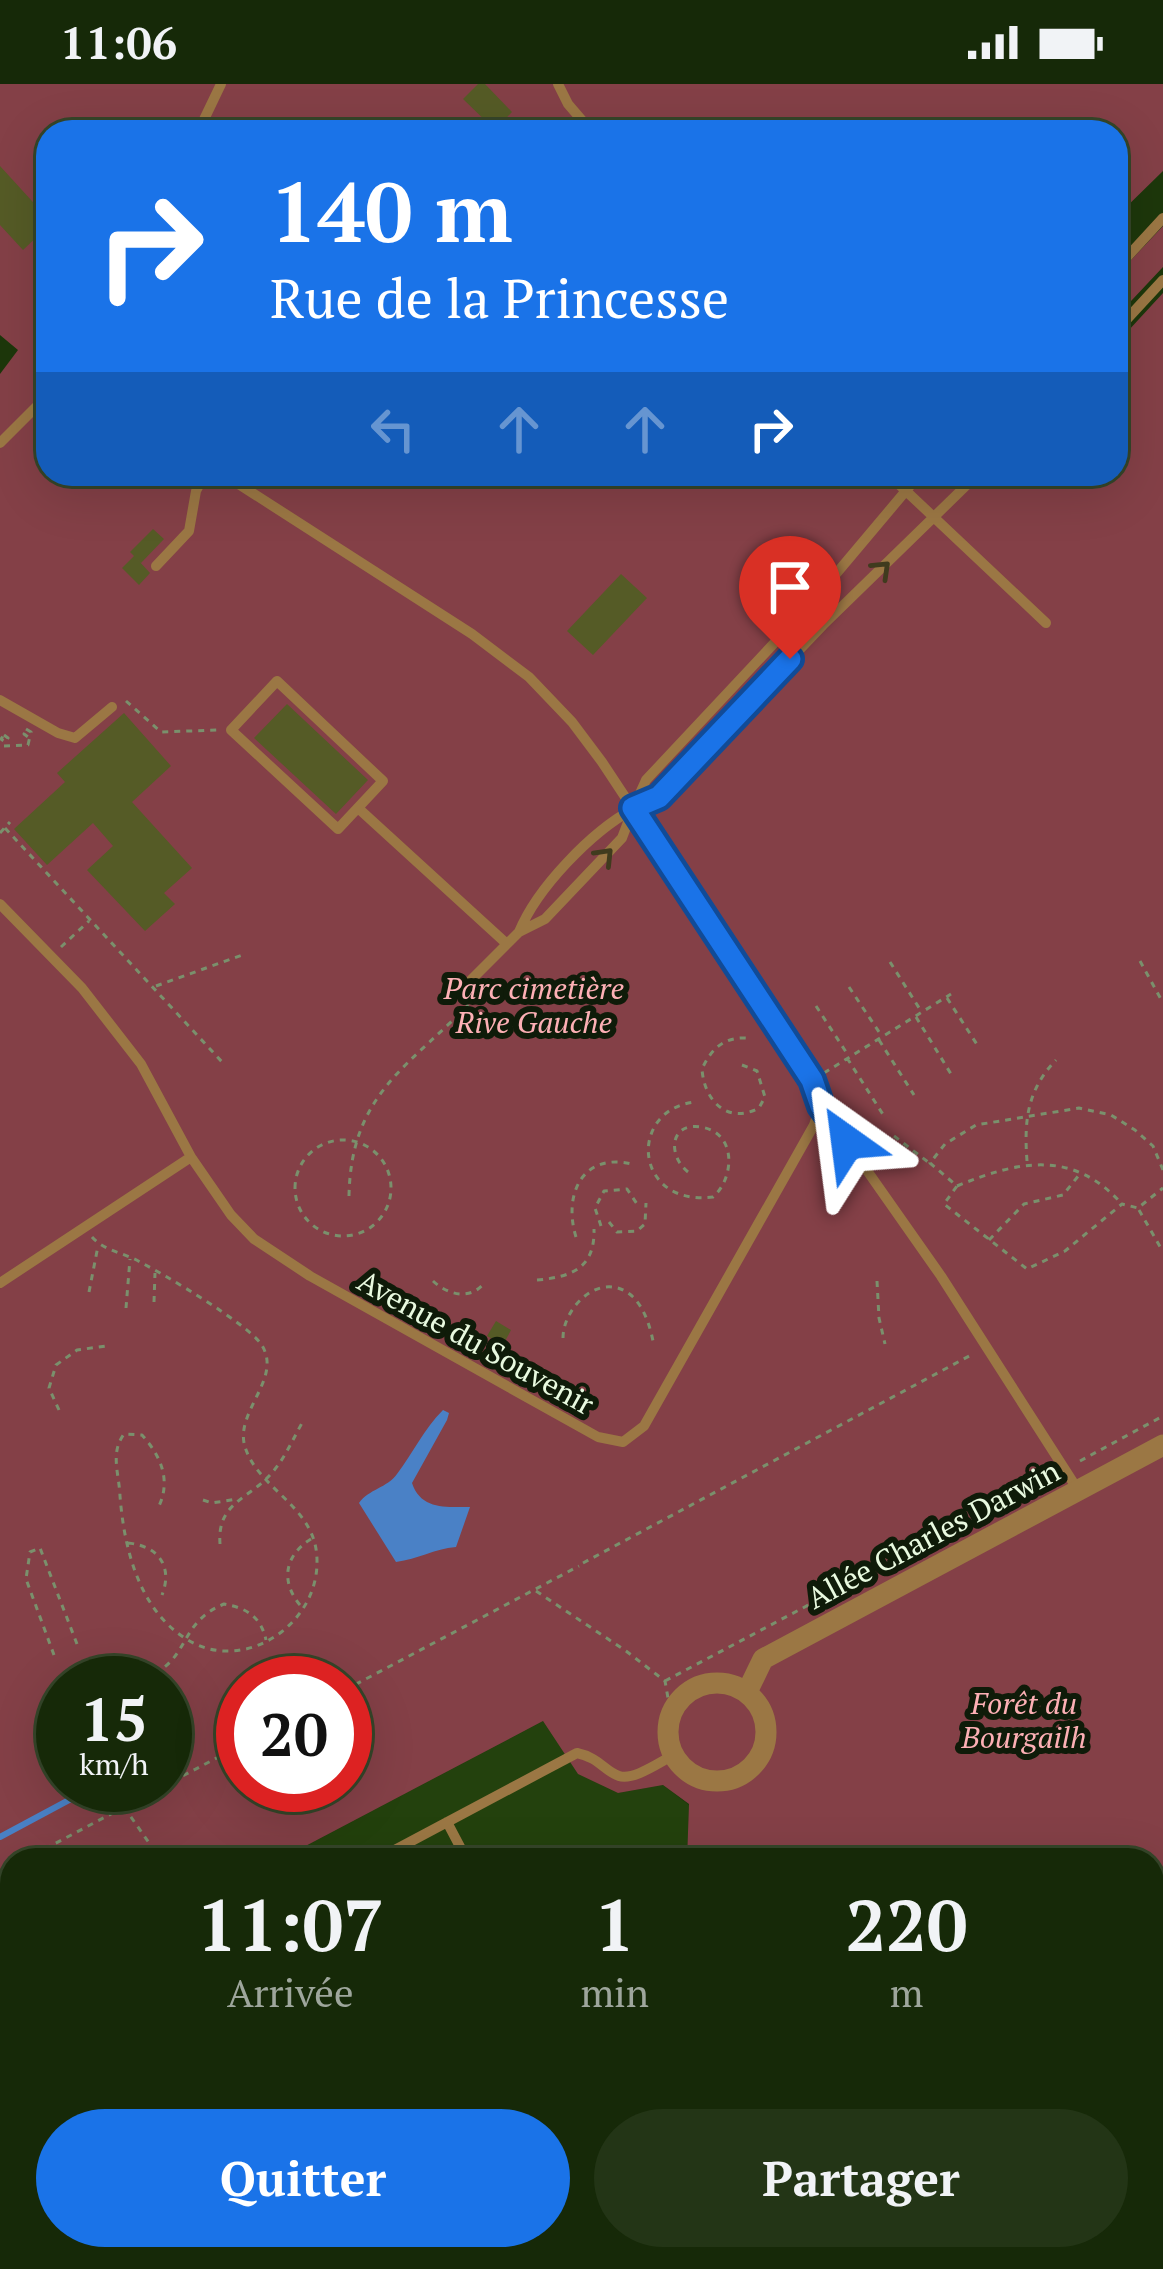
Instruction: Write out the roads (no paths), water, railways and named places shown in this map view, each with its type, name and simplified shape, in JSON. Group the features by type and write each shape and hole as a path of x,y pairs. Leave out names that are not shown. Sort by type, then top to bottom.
{"street":[{"name":"Allée Charles Darwin","path":"746,1692 763,1659 1163,1445"},
{"path":"721,1682 746,1692 766,1720 767,1737 758,1762 729,1781 693,1776 674,1755 668,1732 680,1700 710,1683 721,1682"}],"lane":[{"path":"558,84 582,120"},
{"path":"203,120 218,85"},
{"path":"1128,256 1163,218"},
{"path":"1128,318 1163,280"},
{"path":"0,443 36,407"},
{"path":"156,566 189,531 199,486"},
{"path":"242,486 472,634 529,676 572,722 633,808 812,1080 821,1106 1078,1490"},
{"path":"902,486 1046,623"},
{"path":"471,980 519,932 544,920 622,838 646,780 809,606 908,486"},
{"path":"519,932 529,907 607,824 659,797 823,625 966,486"},
{"path":"277,681 383,781 358,808 338,829 231,730 277,681"},
{"path":"0,700 58,734 75,738 112,707"},
{"path":"358,808 507,944"},
{"name":"Avenue du Souvenir","path":"0,904 82,988 141,1064 191,1157 231,1215 254,1239 310,1276 598,1437 623,1442 644,1426 821,1106"},
{"path":"0,1283 191,1157"},
{"path":"398,1848 577,1753 595,1756 618,1776 628,1777 674,1755"},
{"path":"446,1822 460,1848"}],"water":[{"path":"443,1410 449,1413 447,1420 412,1483 428,1502 470,1507 456,1547 396,1562 359,1503 393,1479"}],"waterway":[{"path":"0,1837 47,1812"}],"park label":[{"name":"Parc cimetière Rive Gauche","path":"534,1005"},
{"name":"Forêt du Bourgailh","path":"1024,1720"}]}
